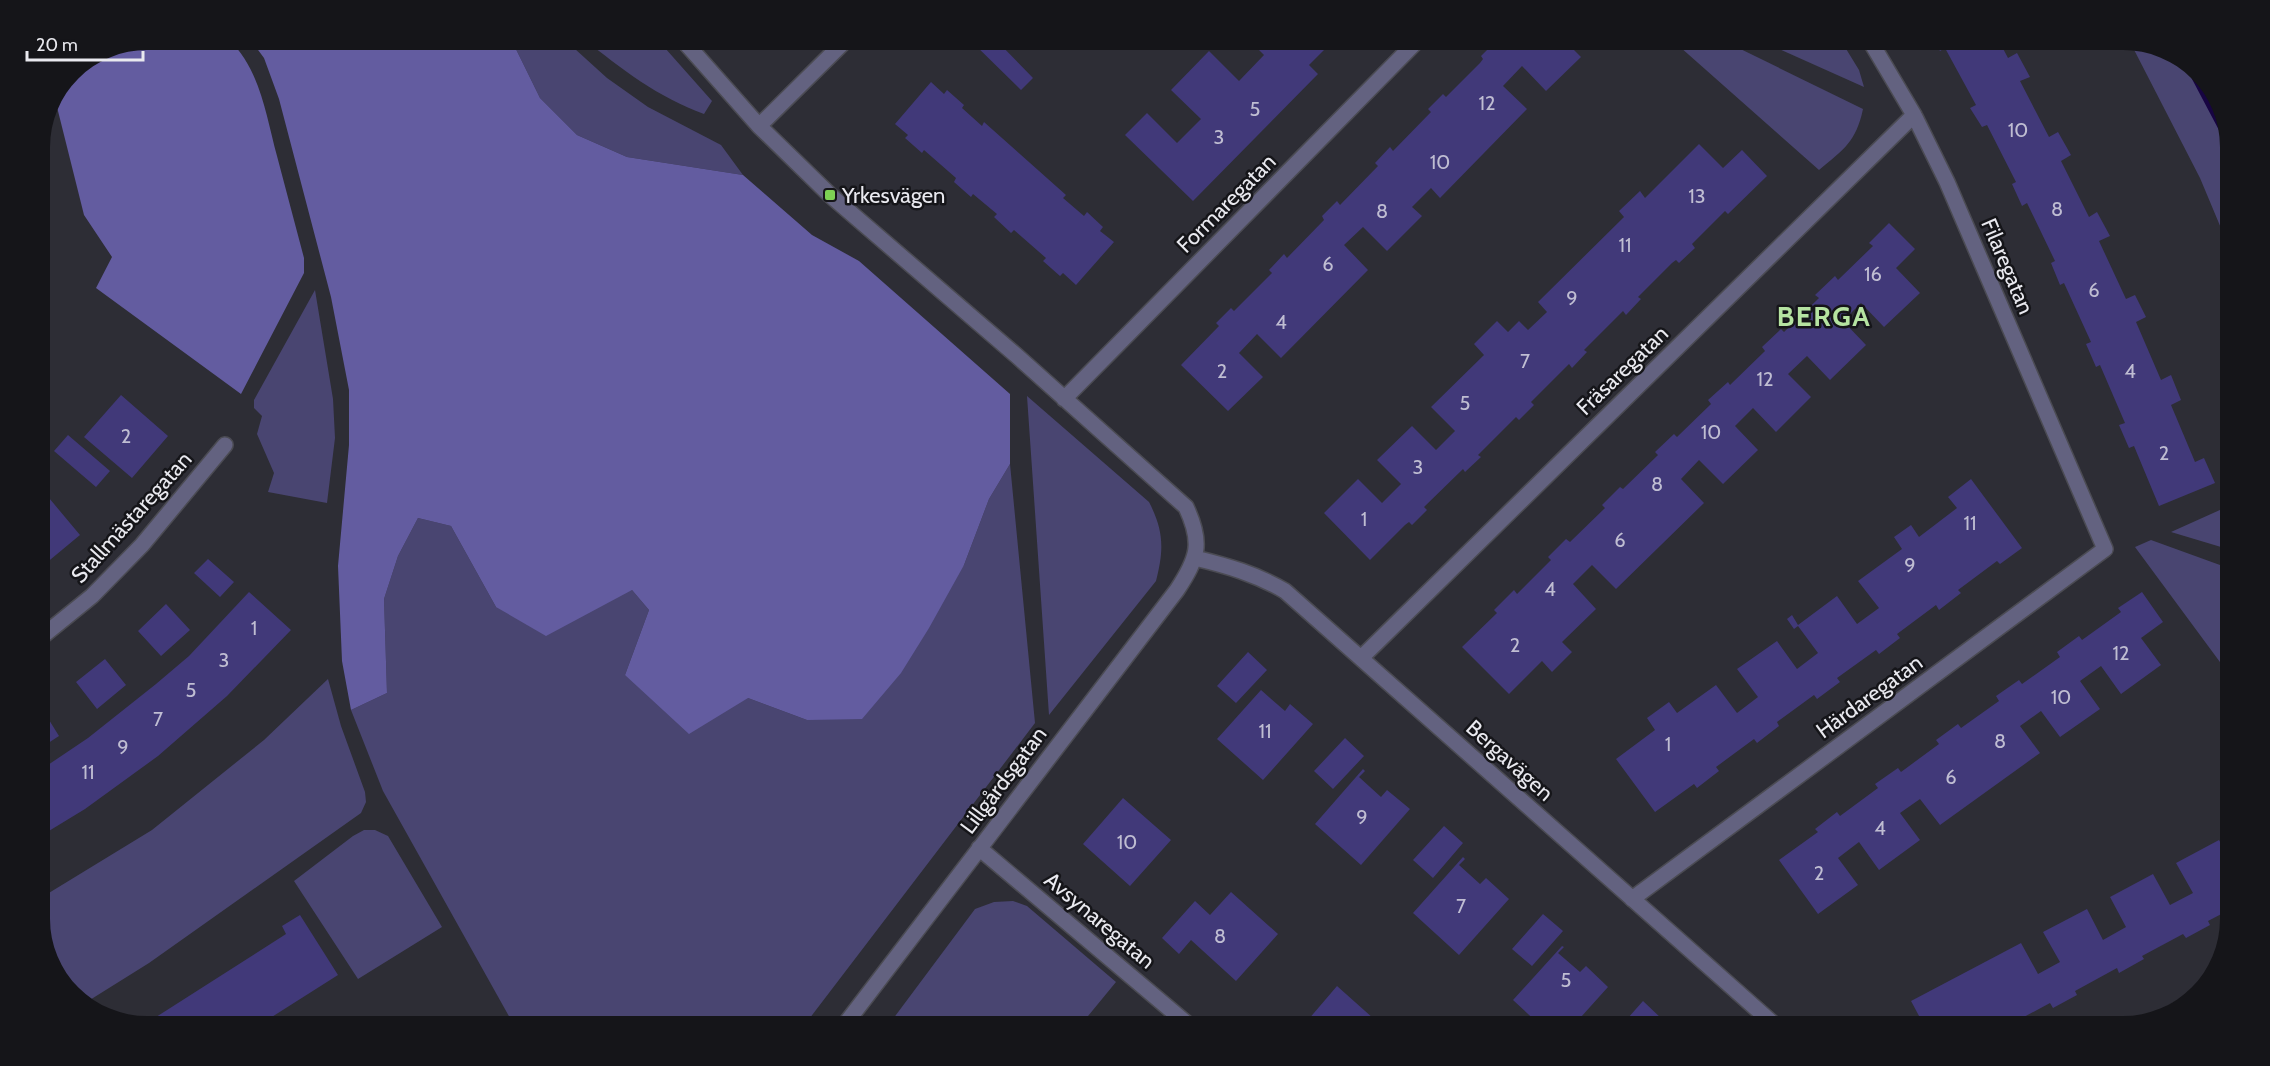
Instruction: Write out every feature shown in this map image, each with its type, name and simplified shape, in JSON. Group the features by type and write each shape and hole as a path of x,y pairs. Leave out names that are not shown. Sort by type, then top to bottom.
{"street":[{"path":"692,50 759,126 830,195 1186,507 1194,523 1198,542 1195,558"},
{"path":"759,126 836,50"},
{"name":"Formaregatan","path":"1064,399 1408,50"},
{"name":"Filaregatan","path":"1876,50 1914,115 1947,182 2092,518"},
{"name":"Fräsaregatan","path":"1361,658 1914,115"},
{"name":"Stallmästaregatan","path":"50,630 92,596 142,545 225,445"},
{"name":"Härdaregatan","path":"1632,899 2105,549 2092,518"},
{"name":"Bergavägen","path":"1195,558 1233,567 1262,578 1286,591 1765,1016"},
{"name":"Lillgårdsgatan","path":"851,1016 1177,590 1195,558"},
{"name":"Avsynaregatan","path":"979,848 1178,1016"}],"shaded area":[{"path":"134,50 238,50 248,64 260,93 304,258 304,273 241,394 96,288 112,257 84,215 57,108 69,87 82,73 98,62"},
{"path":"258,50 516,50 540,98 577,135 627,157 743,175 812,235 859,261 1010,394 1010,464 989,499 964,565 929,628 901,673 862,719 807,720 748,698 689,734 625,675 649,610 632,590 546,636 496,607 451,526 418,518 398,556 384,599 387,693 351,710 342,661 338,566 349,445 349,390 331,297 279,99 264,58"},
{"path":"516,50 576,50 607,78 648,107 721,145 743,175 627,157 577,135 540,98"},
{"path":"598,50 667,50 712,101 704,114 671,100"},
{"path":"1683,50 1742,50 1863,109 1857,130 1848,144 1819,170"},
{"path":"1782,50 1847,50 1859,70 1864,87"},
{"path":"2134,51 2161,57 2183,69 2201,87 2208,98 2219,127 2220,226 2200,178"},
{"path":"2191,77 2208,98 2219,131"},
{"path":"315,290 333,399 335,438 327,503 268,492 274,473 257,434 262,416 254,408 254,400"},
{"path":"1027,396 1149,502 1158,522 1161,541 1156,581 1049,715"},
{"path":"1010,464 1035,723 811,1016 509,1016 383,791 351,710 387,693 384,599 398,556 418,518 451,526 496,607 632,590 649,610 625,675 748,698 807,720 964,565 989,499"},
{"path":"2220,510 2220,547 2171,532"},
{"path":"2151,540 2220,565 2220,662 2135,547"},
{"path":"328,679 341,726 365,792 366,802 361,813 149,963 91,999 87,997 69,979 55,951 51,939 50,892 152,830 264,740"},
{"path":"364,830 375,830 388,836 442,927 358,979 294,881"},
{"path":"1013,901 1027,906 1116,982 1088,1016 895,1016 975,909 994,902"}],"building":[{"path":"980,50 1006,50 1033,78 1021,90"},
{"path":"1259,50 1324,50 1309,65 1318,74 1193,201 1125,135 1147,113 1177,143 1201,119 1171,90 1209,51 1239,81 1264,55"},
{"path":"1487,50 1574,50 1581,57 1546,91 1522,66 1503,86 1527,109 1440,198 1431,188 1412,207 1422,216 1387,251 1363,227 1344,245 1368,270 1281,358 1257,334 1239,353 1263,377 1228,411 1181,365 1219,326 1216,323 1231,308 1234,311 1272,273 1269,270 1284,254 1287,258 1324,220 1322,216 1337,201 1340,205 1378,166 1375,163 1390,147 1393,151 1431,112 1428,109 1443,94 1446,97 1480,63 1483,59 1481,56"},
{"path":"1946,50 2004,50 2008,58 2017,53 2030,77 2020,81 2049,137 2058,132 2071,155 2061,161 2089,217 2097,212 2110,236 2099,241 2126,299 2135,295 2146,317 2136,322 2161,380 2171,375 2181,400 2171,405 2195,462 2204,458 2215,483 2159,506 2134,446 2129,448 2119,425 2125,423 2100,365 2096,367 2086,344 2091,342 2064,283 2060,285 2051,263 2055,261 2027,203 2022,206 2012,184 2016,182 1987,125 1982,127 1970,108 1976,105"},
{"path":"931,82 944,94 947,90 982,126 984,122 1066,195 1063,198 1084,216 1087,212 1103,227 1100,231 1114,242 1076,285 1063,273 1060,276 1043,261 1046,258 1014,230 1011,233 994,217 997,214 973,194 971,197 954,182 956,178 924,150 922,153 905,138 908,135 895,124"},
{"path":"1699,144 1723,168 1742,150 1767,176 1728,214 1725,211 1692,244 1695,248 1679,263 1676,260 1672,263 1638,297 1641,299 1626,315 1623,311 1584,350 1587,352 1572,368 1569,364 1531,402 1534,405 1519,420 1516,417 1478,455 1481,457 1465,472 1463,469 1424,507 1427,510 1412,525 1409,522 1405,525 1370,560 1324,513 1358,479 1382,503 1401,484 1377,460 1412,426 1436,450 1455,431 1431,407 1484,355 1474,344 1497,321 1508,332 1519,321 1528,330 1547,312 1538,302 1624,217 1619,211 1640,191 1645,198"},
{"path":"1889,223 1915,249 1896,268 1920,293 1884,327 1861,303 1843,321 1866,345 1830,380 1807,356 1788,374 1811,397 1776,432 1753,408 1735,426 1758,450 1723,484 1699,460 1681,479 1704,503 1616,589 1592,565 1573,584 1596,609 1562,642 1572,652 1552,672 1542,661 1509,694 1462,647 1497,613 1494,610 1514,590 1517,594 1551,560 1548,557 1566,539 1570,542 1605,508 1602,505 1620,487 1623,489 1658,455 1655,452 1674,434 1677,437 1711,404 1708,400 1728,382 1730,385 1765,351 1762,347 1781,329 1784,332 1819,298 1815,295 1835,276 1838,280 1873,246 1869,243"},
{"path":"121,395 168,436 132,478 84,437"},
{"path":"68,435 110,471 96,487 54,451"},
{"path":"1971,479 2022,548 2000,564 1997,561 1958,590 1961,593 1939,610 1936,605 1897,634 1900,638 1879,654 1876,650 1837,678 1840,682 1817,699 1814,695 1777,722 1779,726 1757,743 1754,739 1716,767 1719,771 1697,788 1694,784 1655,812 1616,759 1655,730 1647,718 1669,702 1677,713 1716,685 1737,713 1758,697 1737,669 1777,641 1797,669 1818,653 1798,626 1794,629 1787,619 1792,615 1798,625 1837,596 1857,624 1879,608 1858,581 1902,549 1894,537 1911,525 1919,537 1957,508 1948,497"},
{"path":"50,499 80,535 50,560"},
{"path":"208,559 234,582 220,597 194,573"},
{"path":"249,592 291,630 227,696 158,756 85,809 50,830 50,764 88,738 189,656"},
{"path":"2142,592 2163,622 2141,638 2161,665 2121,694 2101,666 2080,681 2100,709 2060,737 2041,711 2020,726 2040,753 1940,825 1920,799 1900,813 1920,840 1879,870 1859,842 1838,858 1858,885 1818,914 1779,860 1818,832 1815,829 1837,812 1840,816 1878,788 1875,784 1898,768 1901,772 1939,744 1936,740 1958,724 1961,728 1999,701 1996,696 2019,680 2022,684 2060,657 2057,652 2079,636 2082,640 2121,612 2118,608"},
{"path":"166,604 190,630 161,656 138,631"},
{"path":"1248,652 1267,670 1236,703 1217,686"},
{"path":"105,659 126,685 97,709 76,682"},
{"path":"1261,690 1285,711 1290,704 1313,724 1263,780 1217,739"},
{"path":"50,722 59,736 50,742"},
{"path":"1345,738 1364,756 1333,789 1314,771"},
{"path":"1363,769 1365,771 1359,777 1381,797 1387,790 1410,809 1361,865 1315,824"},
{"path":"1123,798 1171,840 1130,886 1083,844"},
{"path":"1444,826 1463,843 1433,878 1413,860"},
{"path":"2219,840 2220,842 2220,915 2208,921 2210,925 2186,938 2183,934 2142,956 2144,959 2119,973 2117,968 2075,991 2077,995 2053,1008 2050,1003 2026,1016 1919,1016 1911,1001 2021,943 2038,974 2060,962 2043,932 2087,909 2103,940 2126,927 2110,897 2153,874 2170,905 2193,893 2176,863"},
{"path":"1463,857 1465,859 1459,865 1480,884 1486,878 1509,899 1459,955 1413,913"},
{"path":"1231,892 1278,934 1236,981 1191,940 1179,954 1162,938 1195,901 1210,915"},
{"path":"1543,914 1563,931 1532,966 1512,949"},
{"path":"300,915 338,975 273,1016 158,1016 286,934 282,926"},
{"path":"1562,946 1564,947 1558,953 1580,972 1586,966 1608,987 1582,1016 1530,1016 1513,1000"},
{"path":"1337,986 1371,1016 1311,1016"},
{"path":"1643,1001 1659,1016 1630,1016"}],"place":[{"name":"Yrkesvägen","path":"830,195"}],"district":[{"name":"BERGA","path":"1824,316"}]}
